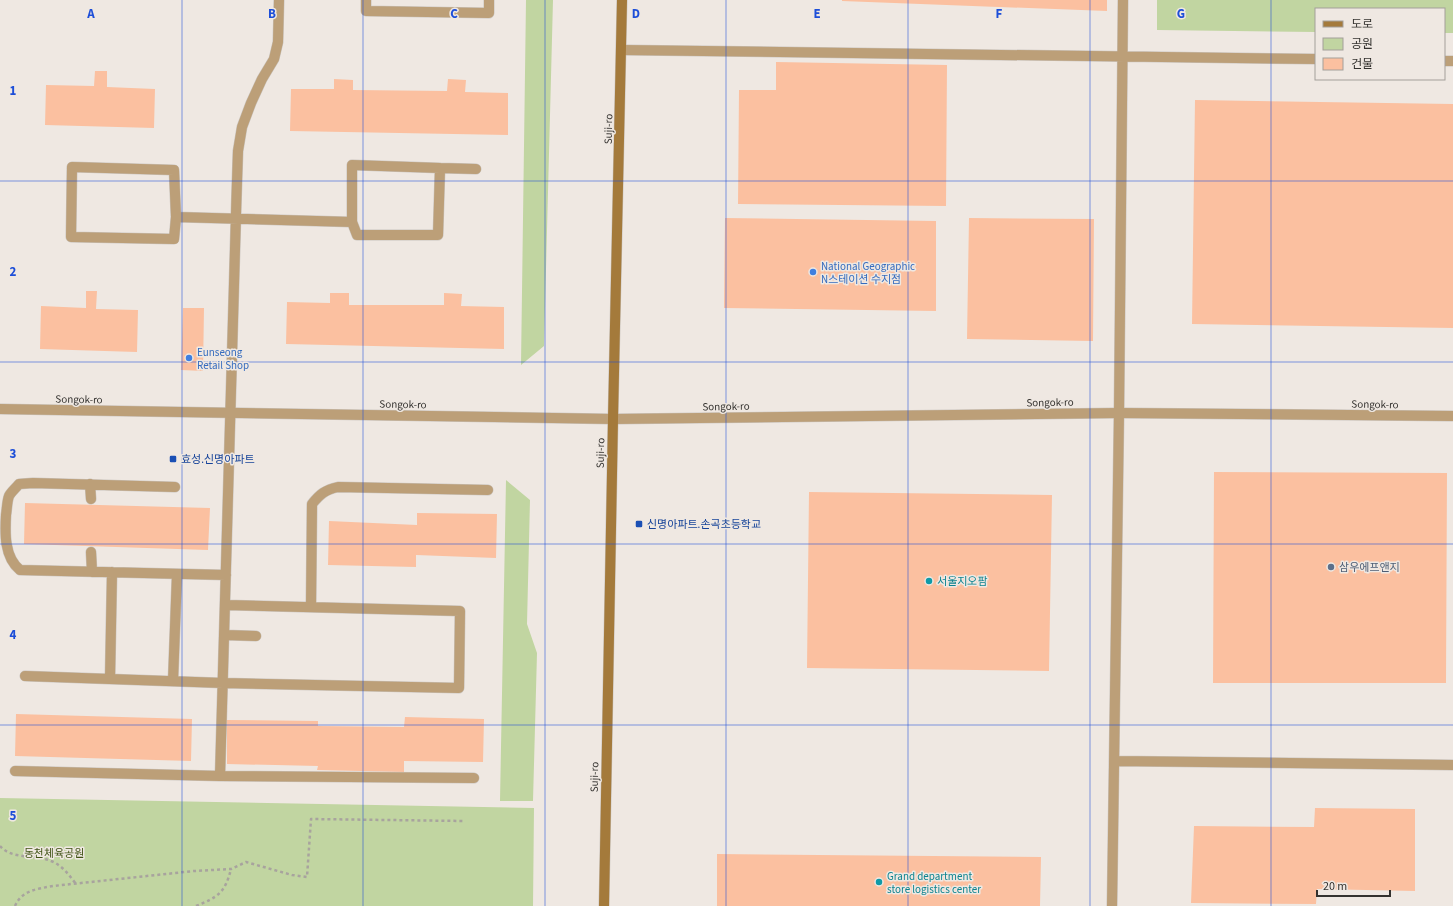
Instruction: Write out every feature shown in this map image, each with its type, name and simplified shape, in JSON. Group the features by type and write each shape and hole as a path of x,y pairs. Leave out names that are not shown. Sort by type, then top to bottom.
{"main road":[{"name":"Suji-ro","path":"604,906 612,419 622,0"}],"street":[{"path":"220,776 238,151 242,127 262,79 274,59 278,42 279,0"},
{"path":"366,0 366,11 489,13 489,0"},
{"path":"1112,906 1120,413 1123,0"},
{"path":"622,50 1315,59"},
{"path":"440,168 438,235 357,235 352,222 352,165 476,169"},
{"path":"72,167 174,170 176,217 174,239 71,237 72,167"},
{"path":"176,217 352,222"},
{"name":"Songok-ro","path":"0,410 612,419 1120,413 1453,416"},
{"path":"175,487 33,482 19,484 9,496 6,510 5,531 7,550 14,565 20,570 226,575"},
{"path":"90,484 90,499"},
{"path":"311,607 312,504 319,494 328,489 338,487 488,490"},
{"path":"91,552 92,572"},
{"path":"110,679 112,572"},
{"path":"173,681 177,574"},
{"path":"25,676 223,683 459,688 460,611 226,605"},
{"path":"225,635 256,636"},
{"path":"1114,761 1453,765"},
{"path":"15,771 220,776 474,778"}],"path":[{"path":"15,906 23,894 34,890 194,871 231,869 246,862 292,875 307,876 311,819 463,821"},
{"path":"0,846 4,851 17,855 50,860 64,869 76,884"},
{"path":"196,906 215,897 223,890 228,881 231,869"}],"green space":[{"path":"526,0 553,0 544,346 521,365"},
{"path":"1157,0 1453,0 1453,33 1445,33 1445,8 1315,8 1315,32 1157,30"},
{"path":"506,480 530,500 527,624 537,653 533,801 500,801"},
{"name":"동천체육공원","path":"0,798 534,808 533,906 0,906"}],"building":[{"path":"1107,0 1107,11 842,1"},
{"path":"776,62 947,65 946,206 738,204 739,90 776,90"},
{"path":"95,71 107,71 107,87 155,89 154,128 45,125 46,85 94,86"},
{"path":"334,79 353,80 353,90 447,91 448,79 466,80 465,92 508,93 508,135 290,131 291,89 334,89"},
{"path":"1195,100 1453,104 1453,328 1192,324"},
{"path":"725,218 936,221 936,311 724,308"},
{"path":"969,218 1094,219 1093,341 967,339"},
{"path":"86,291 97,291 96,309 138,310 137,352 40,349 41,306 86,308"},
{"path":"330,293 349,293 349,305 444,305 444,293 462,294 461,306 504,307 504,349 286,344 287,302 330,303"},
{"path":"183,308 204,308 203,371 181,370"},
{"path":"1214,472 1447,473 1446,683 1213,683"},
{"name":"서울지오팜","path":"809,492 1052,495 1049,671 807,668"},
{"path":"25,503 210,508 208,550 24,544"},
{"path":"417,513 497,514 496,558 416,555 416,567 328,565 329,521 417,525"},
{"path":"16,714 192,719 191,761 15,756"},
{"path":"405,717 484,719 483,762 404,761 404,772 317,770 318,766 227,764 227,720 318,721 318,726 404,727"},
{"path":"1315,808 1415,809 1415,891 1317,889 1316,904 1191,903 1194,826 1314,827"},
{"name":"Grand department store logistics center","path":"717,854 1041,857 1040,906 717,906"}],"place":[{"name":"National Geographic N스테이션 수지점","path":"813,272"},
{"name":"Eunseong Retail Shop","path":"189,358"},
{"name":"효성.신명아파트","path":"173,459"},
{"name":"신명아파트.손곡초등학교","path":"639,524"},
{"name":"삼우에프앤지","path":"1331,567"},
{"name":"서울지오팜","path":"929,581"},
{"name":"Grand department store logistics center","path":"879,882"}]}
